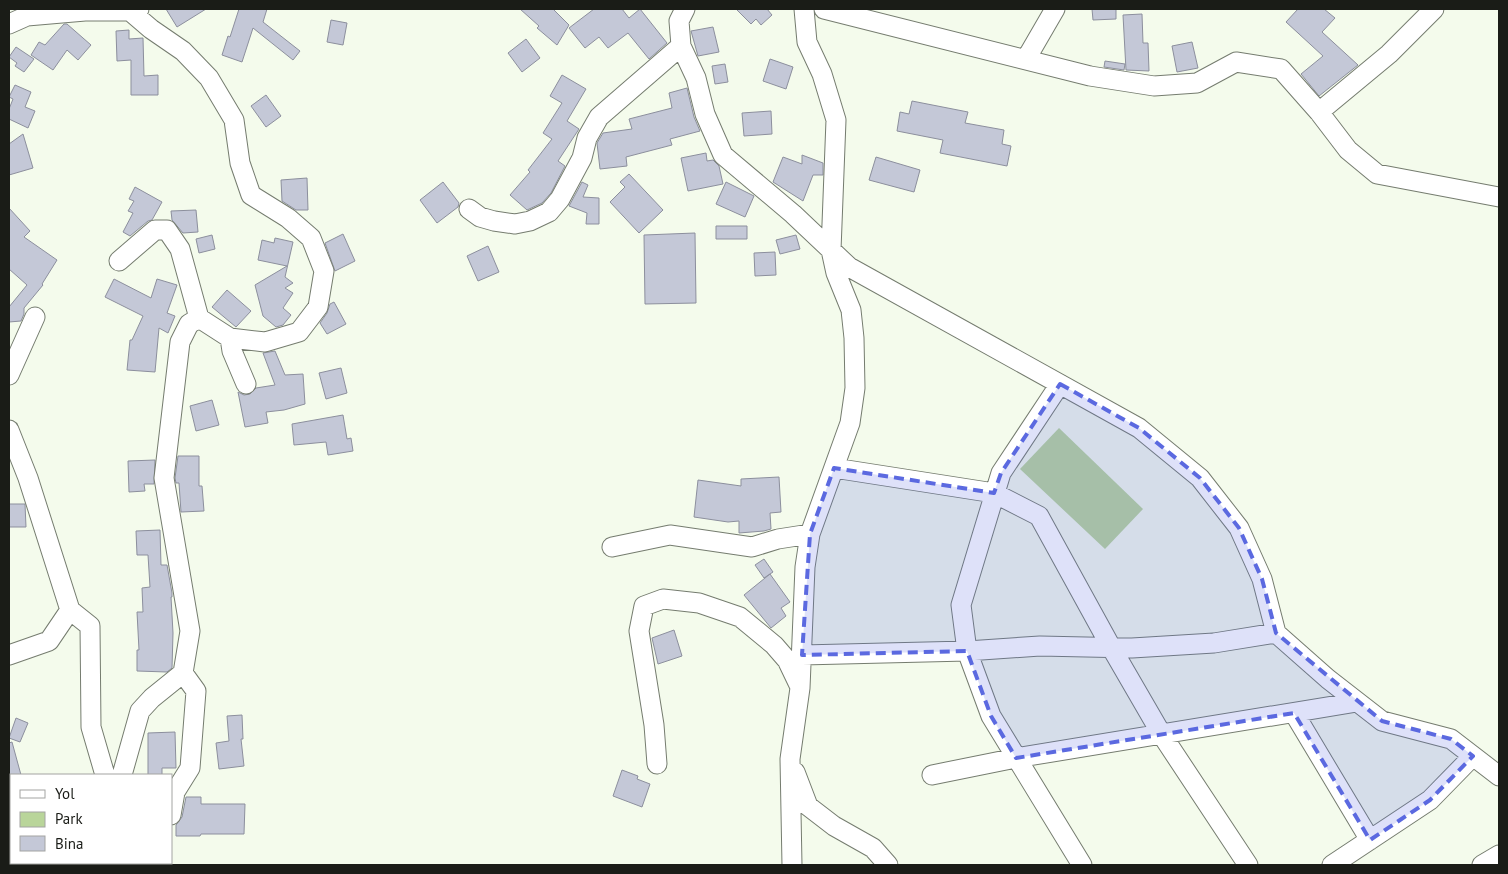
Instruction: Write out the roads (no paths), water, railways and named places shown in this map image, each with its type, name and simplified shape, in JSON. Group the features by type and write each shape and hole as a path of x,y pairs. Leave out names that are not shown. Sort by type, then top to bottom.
{"street":[{"path":"683,9 678,21 681,46 696,78 705,114 723,155 793,214 850,267 1139,428 1200,478 1239,528 1262,579 1276,633 1328,680 1382,721 1451,739 1499,776"},
{"path":"792,865 790,759 800,688 805,567 810,534 850,423 854,388 854,338 851,310 836,273 831,250 836,120 822,74 807,42 804,9"},
{"path":"824,9 1090,76 1154,86 1197,83 1236,62 1281,69 1320,112 1348,150 1377,174 1499,198"},
{"path":"1026,59 1055,9"},
{"path":"1320,112 1389,54 1434,9"},
{"path":"9,24 27,16 135,10 151,29 183,51 209,78 234,120 240,163 251,195 288,218 311,238 324,271 318,307 299,332 265,342 230,338 199,318 180,249 167,230 155,230 119,261"},
{"path":"469,208 480,217 515,224 530,221 549,212 560,199 582,158 587,138 599,117 681,46"},
{"path":"9,375 35,317"},
{"path":"122,774 140,711 152,698 183,672 190,631 164,478 180,342 190,324 199,318"},
{"path":"230,338 232,351 246,384"},
{"path":"1060,384 1001,473 961,605 967,651 990,716 1082,865"},
{"path":"9,430 28,478 70,610 90,626 91,726 105,774"},
{"path":"834,468 994,493 1039,516 1162,735 1248,865"},
{"path":"612,547 670,535 752,547 778,539 810,534"},
{"path":"657,764 654,725 639,631 644,606 663,599 699,602 740,617 774,645 787,660 800,688"},
{"path":"9,655 49,641 70,610"},
{"path":"802,655 967,651 1040,646 1132,648 1214,643 1276,633"},
{"path":"172,809 175,792 190,768 196,691 183,672"},
{"path":"932,775 1016,758 1357,702"},
{"path":"1294,713 1370,840"},
{"path":"1332,865 1430,800 1473,756"},
{"path":"790,759 808,806 834,826 873,848 888,865"},
{"path":"1482,865 1499,855"}]}
